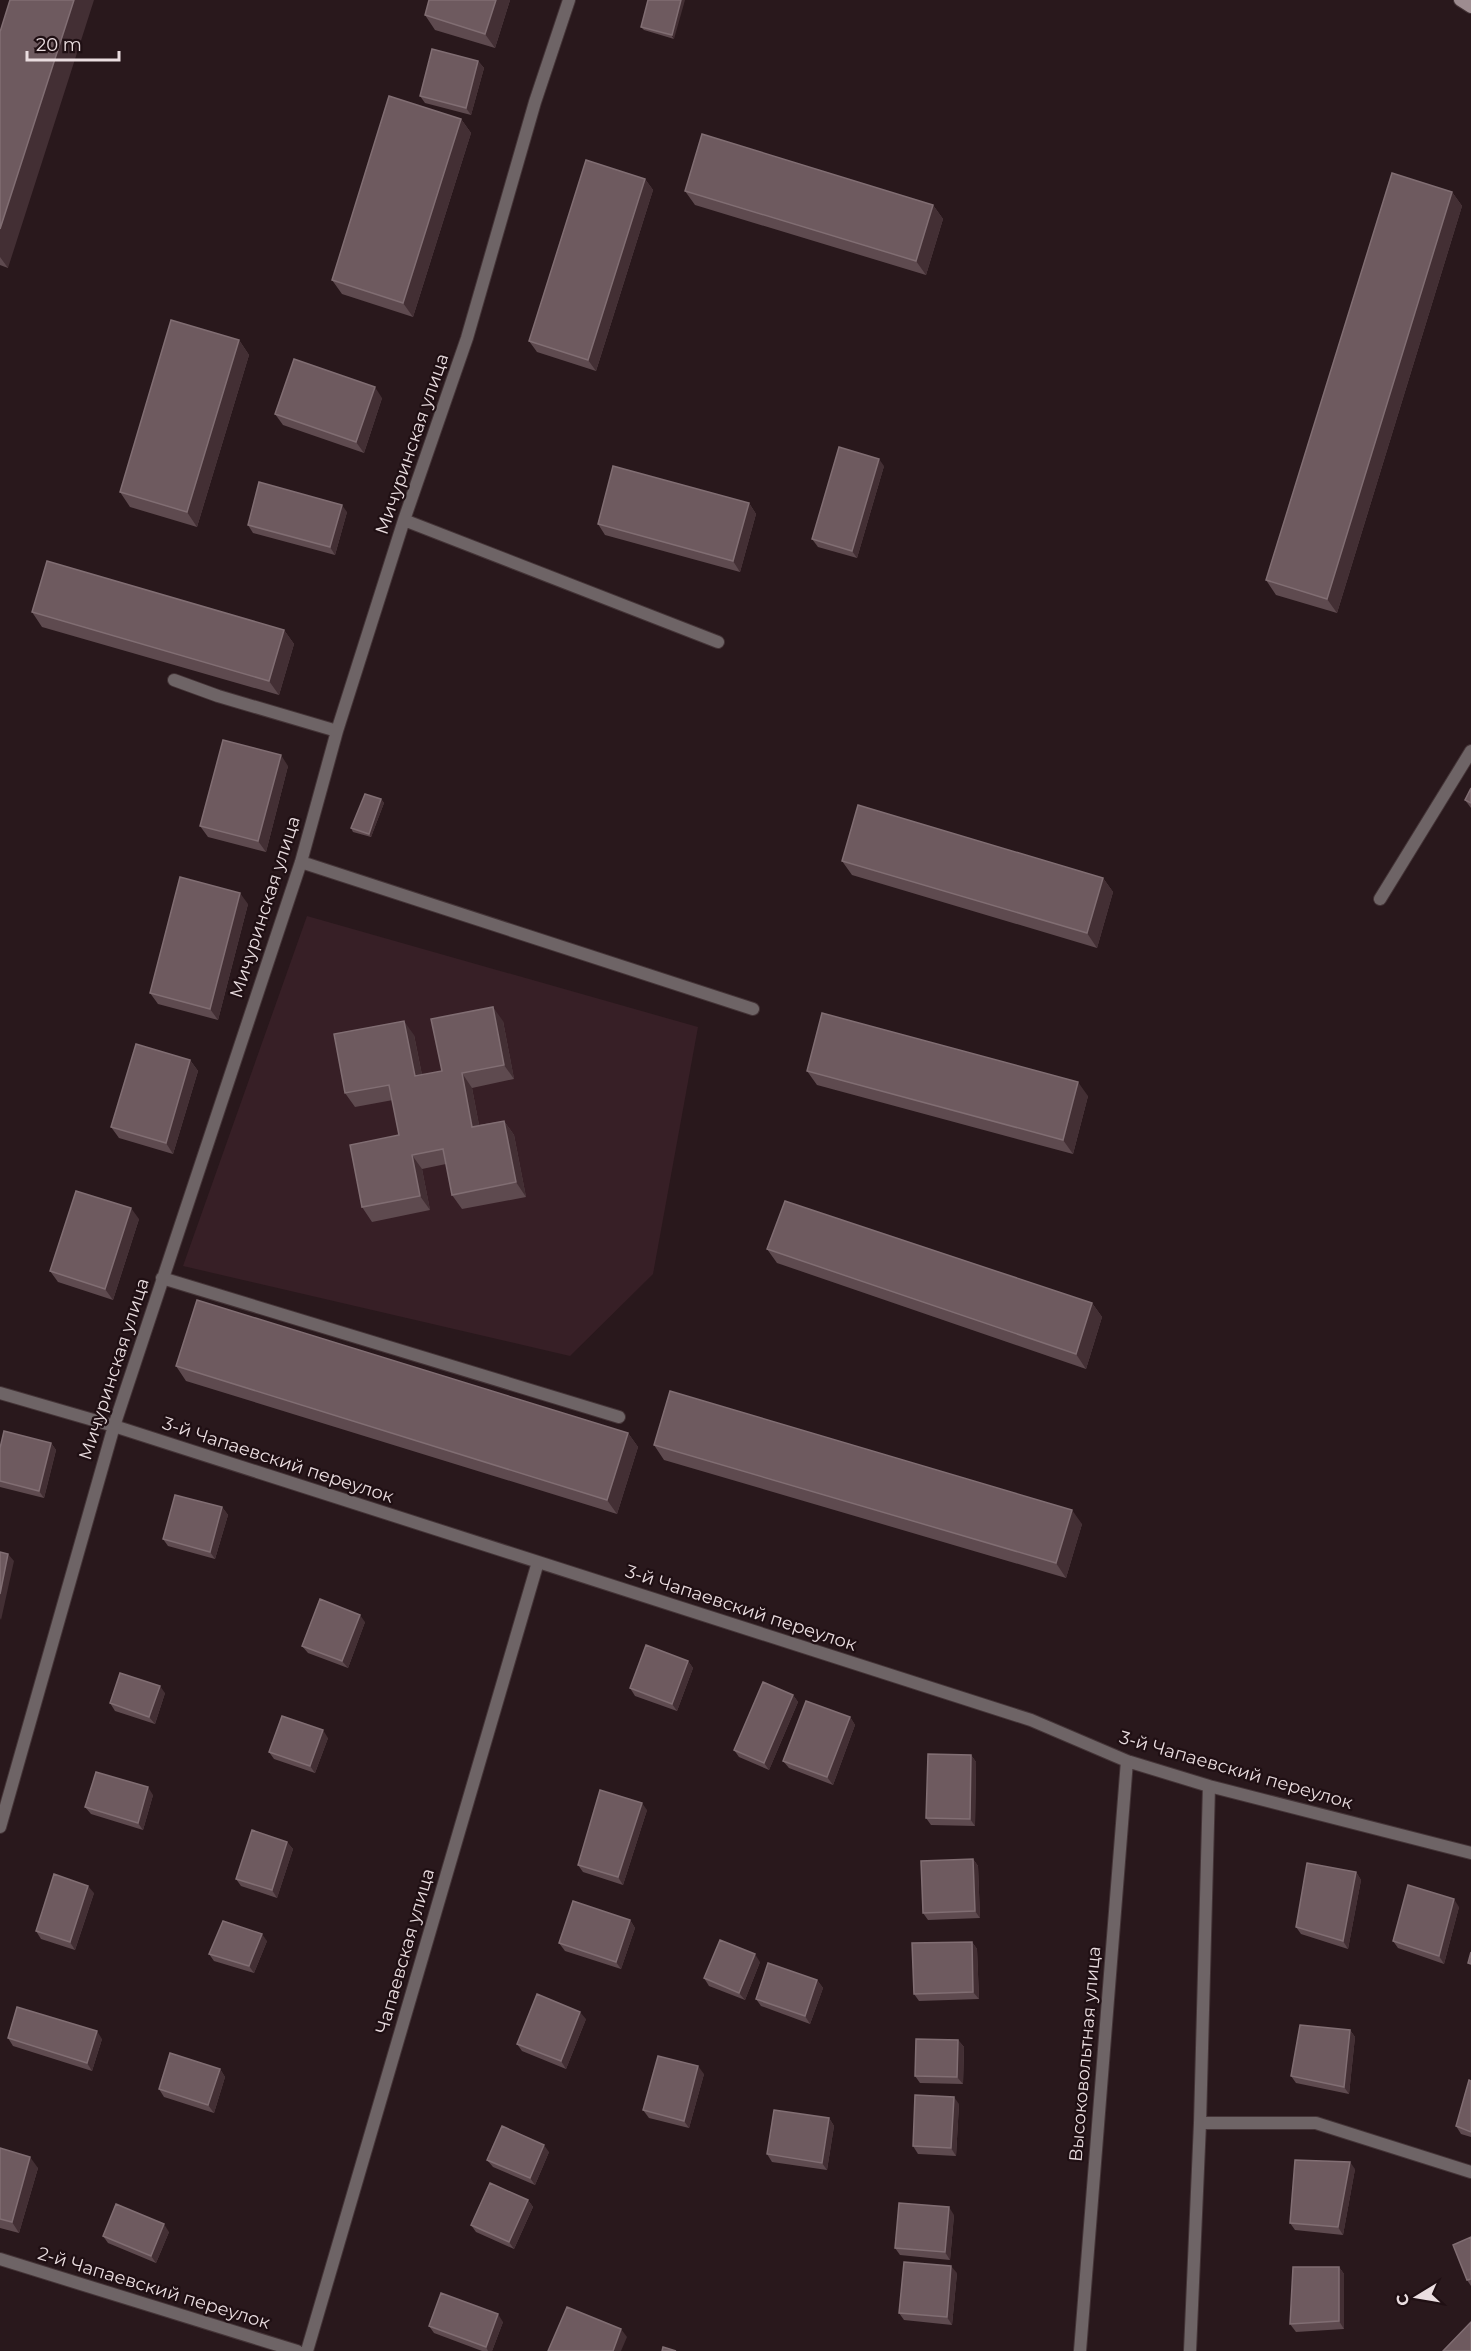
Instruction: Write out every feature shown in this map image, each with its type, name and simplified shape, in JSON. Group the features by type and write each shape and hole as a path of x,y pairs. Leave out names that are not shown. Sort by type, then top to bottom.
{"main road":[{"path":"1460,0 1471,7"}],"street":[{"name":"Мичуринская улица","path":"0,1827 114,1426 301,862 337,731 404,520 467,338 536,102 569,0"},
{"path":"404,520 718,642"},
{"path":"174,680 218,696 337,731"},
{"path":"1380,898 1471,751"},
{"path":"301,862 753,1009"},
{"path":"162,1278 619,1417"},
{"name":"3-й Чапаевский переулок","path":"0,1393 114,1426 1031,1720 1127,1761 1209,1786 1471,1853"},
{"name":"Чапаевская улица","path":"307,2351 538,1562"},
{"name":"Высоковольтная улица","path":"1080,2351 1127,1761"},
{"path":"1190,2351 1200,2123 1209,1786"},
{"path":"1200,2123 1316,2123 1471,2172"},
{"name":"2-й Чапаевский переулок","path":"0,2259 297,2351"}],"shaded area":[{"path":"307,916 698,1027 653,1274 570,1356 183,1266"}],"building":[{"path":"10,0 74,0 0,229 0,32"},
{"path":"429,0 496,0 485,34 425,15"},
{"path":"648,0 681,0 672,35 641,27"},
{"path":"432,49 478,61 466,108 420,96"},
{"path":"389,96 461,119 403,303 332,280"},
{"path":"702,134 933,205 916,261 685,191"},
{"path":"586,160 645,179 588,360 529,341"},
{"path":"1392,173 1452,192 1327,599 1266,580"},
{"path":"171,320 239,340 187,512 120,492"},
{"path":"294,359 375,387 356,442 275,414"},
{"path":"839,447 879,459 852,551 812,539"},
{"path":"613,466 749,503 733,561 598,524"},
{"path":"259,482 342,505 330,547 248,525"},
{"path":"47,561 284,630 269,681 32,612"},
{"path":"223,740 281,755 258,841 200,826"},
{"path":"1471,788 1471,803 1465,800"},
{"path":"365,794 381,799 369,834 351,828"},
{"path":"858,805 1103,878 1087,933 842,861"},
{"path":"180,877 240,893 210,1009 150,993"},
{"path":"493,1007 504,1065 462,1073 472,1127 504,1121 516,1182 452,1195 443,1149 412,1155 420,1196 362,1207 350,1145 399,1135 389,1085 345,1093 334,1034 404,1021 415,1076 442,1071 431,1019"},
{"path":"822,1013 1078,1082 1063,1140 807,1071"},
{"path":"136,1044 190,1060 166,1143 111,1127"},
{"path":"76,1191 131,1208 105,1289 50,1271"},
{"path":"785,1201 1092,1303 1076,1354 767,1249"},
{"path":"197,1300 628,1433 607,1500 176,1366"},
{"path":"670,1391 1072,1510 1056,1563 654,1445"},
{"path":"4,1431 51,1443 39,1491 0,1481 0,1448"},
{"path":"175,1495 222,1507 210,1552 163,1539"},
{"path":"0,1552 8,1554 0,1594"},
{"path":"320,1599 360,1615 342,1661 302,1646"},
{"path":"646,1645 688,1661 672,1704 630,1688"},
{"path":"120,1673 160,1686 149,1717 110,1703"},
{"path":"763,1682 793,1695 764,1763 734,1750"},
{"path":"806,1701 850,1717 827,1777 783,1761"},
{"path":"282,1716 323,1730 310,1766 269,1752"},
{"path":"928,1754 971,1755 970,1819 926,1818"},
{"path":"96,1772 148,1787 138,1823 85,1807"},
{"path":"600,1790 642,1803 618,1877 578,1865"},
{"path":"252,1830 287,1842 272,1890 236,1879"},
{"path":"973,1859 975,1911 923,1913 921,1861"},
{"path":"1307,1863 1356,1872 1343,1941 1296,1927"},
{"path":"54,1874 88,1886 70,1942 36,1931"},
{"path":"1408,1885 1454,1899 1439,1956 1393,1941"},
{"path":"573,1901 630,1920 616,1962 559,1943"},
{"path":"223,1921 262,1934 249,1966 209,1954"},
{"path":"720,1940 755,1954 739,1993 704,1978"},
{"path":"972,1942 973,1992 914,1994 912,1943"},
{"path":"768,1963 817,1980 805,2016 756,1999"},
{"path":"537,1994 580,2012 561,2061 517,2044"},
{"path":"17,2007 97,2031 87,2063 8,2038"},
{"path":"1300,2025 1350,2030 1344,2087 1291,2076"},
{"path":"916,2039 958,2040 957,2077 915,2076"},
{"path":"170,2053 220,2069 208,2105 159,2089"},
{"path":"658,2056 698,2066 684,2121 643,2110"},
{"path":"1469,2080 1471,2081 1471,2132 1456,2126"},
{"path":"915,2095 954,2097 951,2148 913,2146"},
{"path":"774,2110 829,2118 822,2163 767,2154"},
{"path":"502,2126 544,2145 530,2178 487,2160"},
{"path":"0,2148 30,2157 12,2222 0,2219"},
{"path":"1295,2160 1350,2162 1338,2227 1290,2223"},
{"path":"490,2183 528,2200 509,2242 471,2225"},
{"path":"899,2203 949,2207 945,2252 895,2248"},
{"path":"116,2204 164,2224 151,2256 103,2236"},
{"path":"1471,2237 1471,2279 1467,2280 1453,2245"},
{"path":"904,2262 951,2266 947,2317 899,2313"},
{"path":"1293,2267 1339,2267 1339,2321 1290,2324"},
{"path":"441,2293 498,2314 486,2347 429,2326"},
{"path":"567,2307 621,2329 613,2351 548,2351"},
{"path":"1471,2322 1471,2351 1443,2351"},
{"path":"663,2347 676,2351 662,2351"}]}
